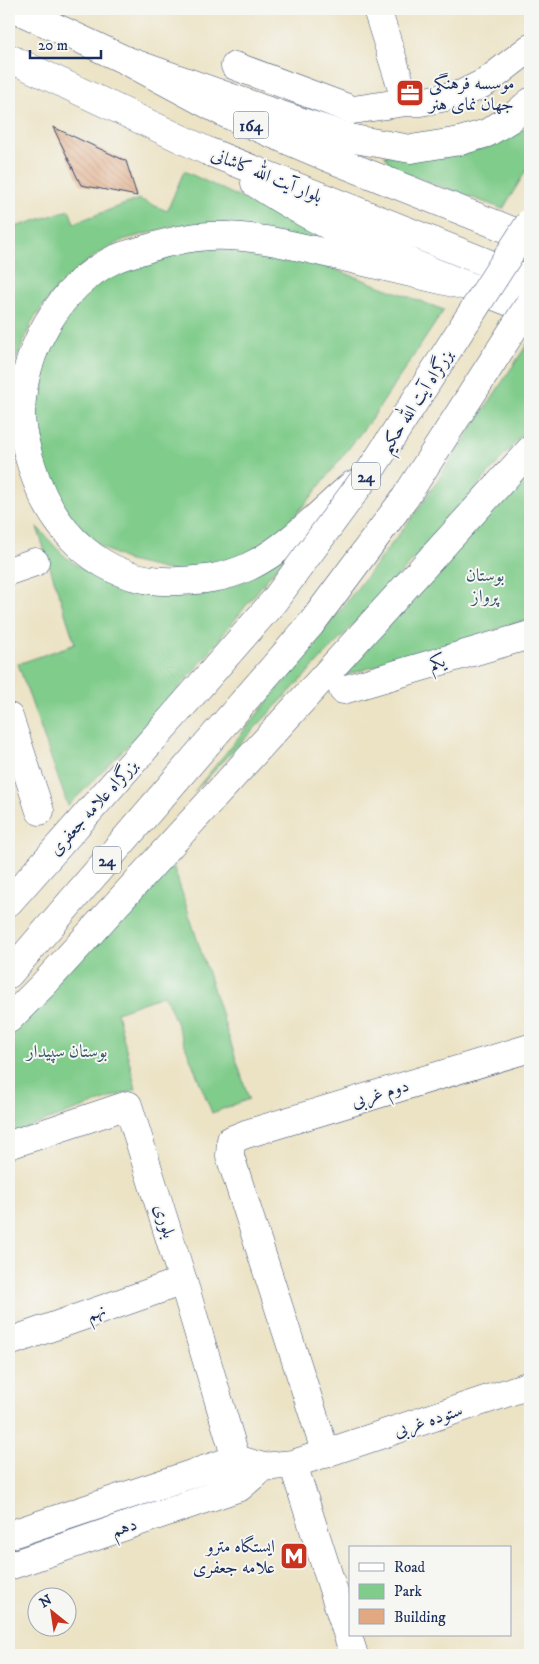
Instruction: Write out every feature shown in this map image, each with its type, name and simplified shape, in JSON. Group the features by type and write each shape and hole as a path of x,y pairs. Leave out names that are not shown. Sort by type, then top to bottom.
{"main road":[{"name":"164","path":"16,9 125,60 226,114 324,156 530,238"},
{"path":"377,9 406,102"},
{"path":"235,66 353,110 406,102 428,101 462,94 486,82 530,48"},
{"name":"بلوار آیت الله کاشانی","path":"9,58 207,151 530,280"},
{"path":"125,60 354,139 411,149 460,141 487,133 510,119 530,102"},
{"path":"207,151 284,203 344,234 530,310"},
{"name":"بزرگراه آیت الله حکیم","path":"178,711 274,601 372,468 530,222"},
{"path":"372,468 270,556 245,568 211,580 168,582 139,579 90,555 66,533 51,513 38,486 28,452 21,415 31,356 55,310 72,290 93,273 115,259 166,243 209,236 278,242 475,288"},
{"name":"24","path":"9,974 311,624 405,498 530,303"},
{"path":"9,1020 530,450"},
{"path":"9,571 35,562"},
{"name":"یکم","path":"343,690 530,635"},
{"name":"بزرگراه علامه جعفری","path":"9,902 178,711"},
{"path":"9,717 15,759 40,811"},
{"name":"دوم غربی","path":"326,1454 230,1156 231,1140 530,1048"},
{"name":"بلوری","path":"9,1145 128,1105 236,1459"},
{"name":"نهم","path":"9,1342 183,1281"},
{"name":"ستوده غربی","path":"264,1467 293,1464 326,1454 530,1385"},
{"path":"236,1459 264,1467"},
{"name":"دهم","path":"9,1536 236,1459"},
{"path":"293,1464 353,1655"},
{"name":"دهم","path":"9,1566 240,1487 264,1467"}],"green space":[{"path":"530,126 530,164 503,209 394,169 384,155 441,158 489,147"},
{"path":"184,171 362,255 224,223 174,226 123,240 90,259 59,285 33,320 15,362 9,405 9,229 69,210 74,223 139,199 167,211"},
{"path":"237,247 310,260 444,310 373,417 308,501 281,531 249,555 180,573 129,561 101,547 71,521 40,459 34,421 38,373 56,330 91,287 138,260 190,250"},
{"path":"530,340 530,426 416,557 194,792 302,659 418,510"},
{"path":"9,405 11,443 9,441"},
{"name":"بوستان پرواز","path":"530,467 530,619 343,676"},
{"path":"37,527 66,557 105,581 147,594 169,596 191,596 235,585 290,550 204,659 136,737 68,806 18,664 75,644"},
{"name":"بوستان سپیدار","path":"172,862 249,1099 212,1113 165,995 117,1012 136,1089 9,1134 9,1026"}],"building":[{"path":"53,127 126,161 137,196 81,185"}],"place":[{"name":"موسسه فرهنگی جهان نمای هنر","path":"410,93"},
{"name":"ایستگاه مترو علامه جعفری","path":"294,1556"}]}
